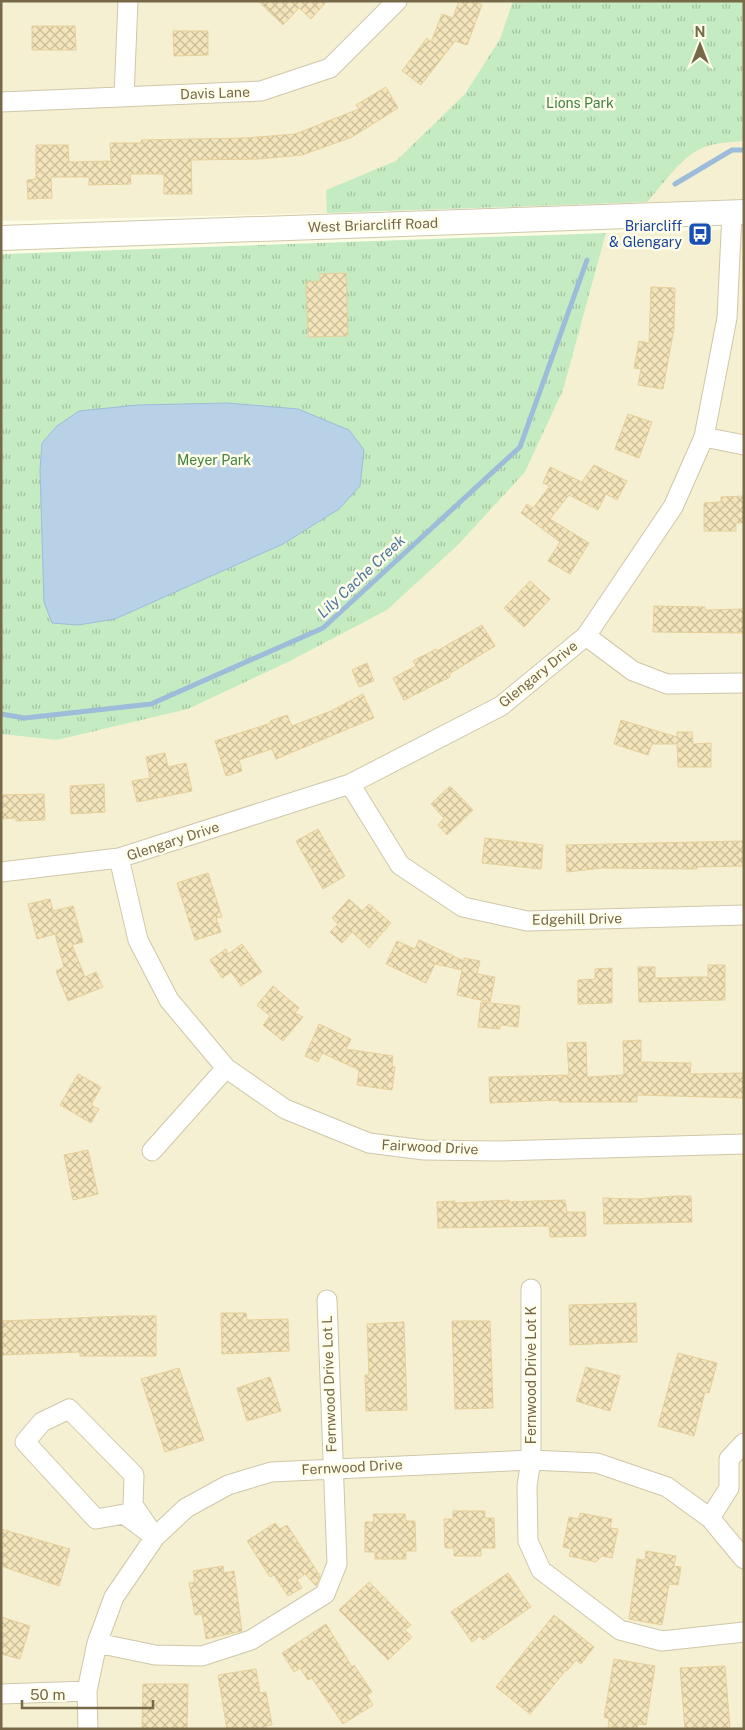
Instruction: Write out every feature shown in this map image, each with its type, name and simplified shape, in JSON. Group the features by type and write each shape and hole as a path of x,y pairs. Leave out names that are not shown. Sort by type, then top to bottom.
{"street":[{"path":"124,96 128,1"},
{"name":"Davis Lane","path":"1,102 260,91 330,68 397,1"},
{"name":"West Briarcliff Road","path":"1,238 738,213"},
{"name":"Glengary Drive","path":"1,872 119,858 350,784 501,706 586,636 673,507 704,437 727,318 738,213"},
{"path":"704,437 744,445"},
{"path":"586,636 633,671 667,684 744,683"},
{"name":"Edgehill Drive","path":"350,784 400,865 463,907 527,921 744,915"},
{"name":"Fairwood Drive","path":"119,858 138,940 169,1000 226,1068 285,1109 368,1143 454,1151 744,1144"},
{"path":"152,1152 226,1068"},
{"name":"Fernwood Drive Lot K","path":"531,1289 531,1460 526,1486 528,1541 541,1570 620,1630 662,1641 744,1632"},
{"name":"Fernwood Drive Lot L","path":"97,1643 155,1655 202,1656 251,1640 325,1594 337,1564 326,1300"},
{"path":"69,1409 95,1435 134,1475 133,1505 155,1537 124,1514 96,1519 25,1442 42,1422 69,1409"},
{"path":"710,1518 729,1488 729,1459 744,1443"},
{"name":"Fernwood Drive","path":"88,1729 87,1691 97,1643 114,1597 155,1537 186,1508 228,1485 271,1472 332,1467 531,1460 597,1463 668,1487 710,1518 744,1560"},
{"path":"710,1518 738,1496 744,1496"},
{"path":"1,1694 87,1691"}],"shaded area":[{"path":"1,1 744,1 744,199 327,213 1,221"},
{"path":"744,229 744,1729 1,1729 1,734 57,740 188,709 290,661 387,610 459,544 525,472 563,390 606,233"}],"green space":[{"name":"Lions Park","path":"513,1 744,1 744,141 715,144 698,150 677,167 647,202 327,213 326,190 396,161 465,94 500,39"},
{"name":"Meyer Park","path":"606,233 563,390 525,472 459,544 387,610 290,661 188,709 57,740 1,734 1,254"}],"water":[{"path":"227,403 298,409 349,430 364,450 360,486 339,509 283,544 115,619 78,625 52,623 44,602 40,470 42,443 57,426 79,411 138,405"}],"building":[{"path":"258,1 327,1 311,19 299,8 283,25"},
{"path":"459,1 474,1 482,5 467,45 455,41 421,85 402,71 427,38 431,42 442,14 453,18"},
{"path":"32,26 75,26 76,50 32,50"},
{"path":"173,31 208,31 208,55 174,56"},
{"path":"386,87 398,108 352,137 302,155 259,159 191,160 192,194 164,194 164,174 130,174 131,184 89,185 89,177 51,177 52,198 28,199 27,180 36,179 36,145 68,145 69,162 111,161 110,143 141,143 141,140 245,138 295,134 359,109 356,105"},
{"path":"346,273 348,336 308,337 306,282 320,281 320,274"},
{"path":"651,287 675,288 674,328 663,389 638,385 641,369 634,368 639,341 649,343"},
{"path":"628,414 652,422 639,458 615,449"},
{"path":"594,465 627,481 617,500 606,494 598,510 569,495 550,519 589,543 570,574 548,561 560,542 521,513 527,504 533,508 550,486 543,483 550,467 582,482"},
{"path":"744,496 744,523 736,523 736,531 704,531 704,503 721,502 721,497"},
{"path":"530,581 550,599 524,627 504,608"},
{"path":"654,606 705,607 705,610 744,609 744,633 653,632"},
{"path":"482,625 495,646 449,674 450,677 404,700 393,678 416,666 413,661 436,649 437,651"},
{"path":"367,663 374,681 359,687 352,670"},
{"path":"363,694 374,718 276,759 272,749 239,760 242,771 226,776 215,741 271,723 270,721 287,715 292,726 331,711"},
{"path":"621,720 677,737 677,732 692,732 693,744 711,743 711,767 678,767 677,744 652,744 648,755 614,744"},
{"path":"165,753 168,767 186,763 192,791 137,802 132,781 150,778 146,757"},
{"path":"104,784 105,812 71,814 70,786"},
{"path":"450,786 473,810 447,835 438,825 444,818 431,804"},
{"path":"44,794 45,820 16,821 16,818 1,819 1,795"},
{"path":"318,829 345,876 323,889 296,841"},
{"path":"485,838 543,845 541,869 482,863"},
{"path":"744,841 744,866 697,867 697,869 602,868 567,872 566,845"},
{"path":"208,873 222,917 216,918 221,932 195,940 177,883"},
{"path":"50,899 53,911 73,906 83,942 72,945 85,977 96,972 103,987 68,1001 56,971 64,967 55,934 37,939 28,904"},
{"path":"349,899 362,911 369,904 391,923 369,948 352,932 342,943 330,932 338,924 332,918"},
{"path":"419,940 464,961 464,958 480,961 477,974 495,977 490,1002 457,995 462,970 435,964 426,983 386,964 397,941 415,949"},
{"path":"242,944 262,972 241,986 231,972 222,978 210,960 226,949 228,954"},
{"path":"708,965 725,965 725,1000 639,1002 638,967 655,967 655,978 708,977"},
{"path":"612,968 612,1003 578,1004 578,980 595,979 595,969"},
{"path":"273,986 299,1008 295,1013 303,1017 283,1041 263,1025 270,1016 257,1005"},
{"path":"481,1002 520,1006 518,1027 500,1025 500,1029 478,1027"},
{"path":"319,1024 351,1039 346,1049 393,1056 392,1066 395,1067 392,1090 357,1085 359,1070 322,1053 318,1062 305,1056"},
{"path":"641,1040 641,1062 691,1063 690,1074 744,1073 744,1098 637,1095 637,1102 559,1102 559,1100 490,1103 489,1077 569,1075 567,1043 586,1042 587,1077 624,1075 623,1041"},
{"path":"78,1074 101,1087 91,1105 99,1109 91,1123 60,1105"},
{"path":"88,1150 98,1194 73,1200 64,1155"},
{"path":"691,1196 692,1222 604,1224 603,1198 639,1199"},
{"path":"509,1200 509,1202 565,1200 567,1212 585,1212 586,1236 550,1237 549,1226 438,1228 437,1202"},
{"path":"636,1303 637,1342 570,1345 569,1305"},
{"path":"221,1313 246,1313 247,1320 288,1319 289,1351 222,1354"},
{"path":"156,1316 156,1356 80,1356 80,1352 1,1355 1,1321"},
{"path":"452,1321 490,1321 493,1408 455,1409"},
{"path":"404,1322 407,1410 366,1411 365,1375 369,1375 367,1324"},
{"path":"678,1353 717,1363 709,1393 705,1392 694,1436 658,1426"},
{"path":"586,1367 620,1376 610,1411 576,1401"},
{"path":"179,1368 204,1440 165,1452 141,1379"},
{"path":"270,1377 281,1411 247,1421 237,1388"},
{"path":"453,1511 485,1511 485,1518 494,1518 495,1548 481,1548 481,1556 454,1556 454,1548 445,1548 444,1519 453,1519"},
{"path":"580,1513 612,1519 610,1528 618,1529 612,1558 602,1556 596,1562 569,1556 571,1549 563,1547 569,1517 579,1519"},
{"path":"373,1514 405,1514 406,1521 415,1521 416,1551 406,1551 406,1559 375,1559 375,1552 365,1552 365,1522 374,1522"},
{"path":"275,1523 280,1529 287,1525 320,1576 316,1586 305,1574 297,1580 302,1588 288,1596 274,1575 270,1577 247,1541"},
{"path":"1,1529 70,1549 59,1586 1,1566"},
{"path":"646,1551 676,1556 674,1566 681,1567 678,1585 669,1584 662,1625 629,1619 637,1559 645,1560"},
{"path":"223,1566 224,1573 234,1571 242,1631 206,1639 202,1614 195,1615 189,1583 195,1582 193,1571"},
{"path":"508,1573 531,1607 483,1640 480,1636 472,1642 451,1612"},
{"path":"369,1582 411,1625 405,1630 412,1637 388,1660 339,1610"},
{"path":"554,1615 594,1647 581,1664 576,1660 566,1670 530,1714 496,1687"},
{"path":"1,1617 30,1626 20,1659 1,1654"},
{"path":"326,1624 352,1667 354,1665 372,1692 367,1695 373,1705 343,1724 312,1678 308,1680 300,1668 294,1672 282,1653"},
{"path":"614,1659 655,1666 646,1725 638,1724 637,1729 608,1729 609,1719 604,1717"},
{"path":"725,1666 730,1729 685,1729 680,1668"},
{"path":"256,1669 260,1693 266,1692 272,1725 266,1726 266,1729 227,1729 218,1675"},
{"path":"143,1684 188,1684 187,1729 142,1729"}],"waterway":[{"name":"Lily Cache Creek","path":"675,184 732,150 744,150"},
{"name":"Lily Cache Creek","path":"1,714 25,718 151,704 323,628 520,447 587,260"}],"place":[{"name":"Briarcliff & Glengary","path":"700,234"}]}
